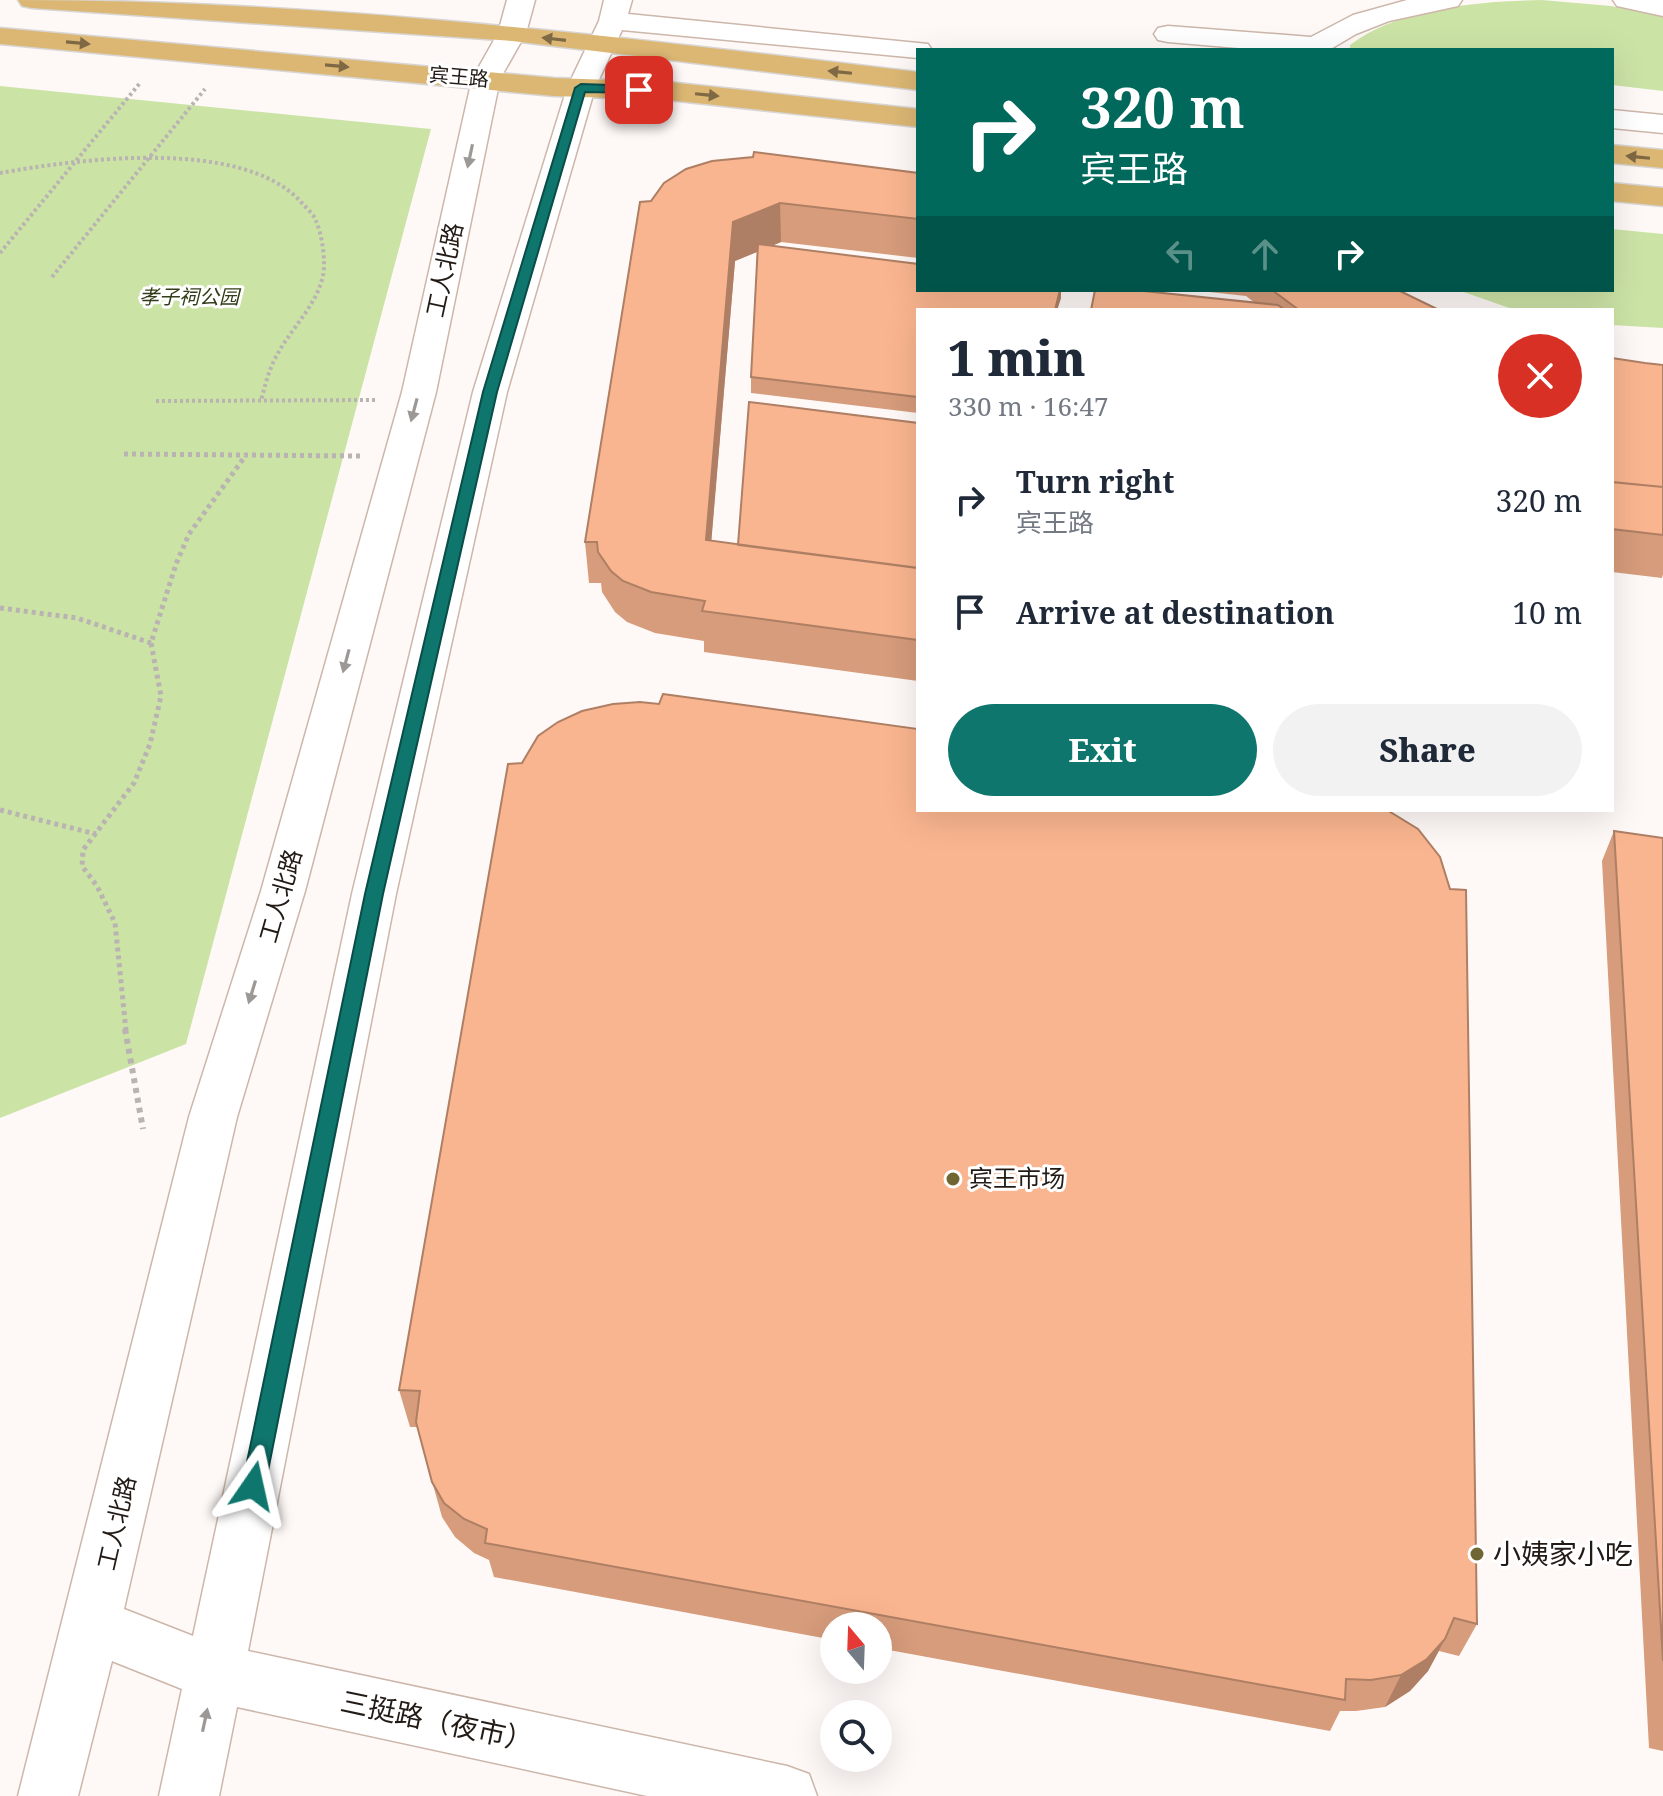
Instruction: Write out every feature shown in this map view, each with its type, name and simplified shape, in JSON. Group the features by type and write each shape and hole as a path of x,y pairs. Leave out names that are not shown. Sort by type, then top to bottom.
{"main road":[{"name":"宾王路","path":"32,0 512,33 611,22 916,81"},
{"name":"宾王路","path":"0,36 581,88 668,91 916,118"},
{"path":"1614,154 1663,159"},
{"path":"1614,192 1663,197"}],"street":[{"name":"工人北路","path":"48,1796 213,1117 283,891 417,400 486,79 512,33 521,0"},
{"path":"1169,32 1316,48 1358,22 1448,0"},
{"path":"1627,0 1663,8"},
{"path":"189,1796 374,894 490,392 581,88 611,22 916,50"},
{"path":"1614,119 1663,124"},
{"name":"三挺路（夜市）","path":"92,1625 215,1673 787,1796"}],"path":[{"path":"0,253 166,51"},
{"path":"52,277 231,57"},
{"path":"0,173 77,159 193,159 243,168 278,181 308,208 323,235 325,267 310,304 271,365 261,401"},
{"path":"156,401 417,400"},
{"path":"124,454 401,456"},
{"path":"143,1129 122,1009 115,923 97,886 82,866 83,850 134,783 150,744 161,696 151,643 189,534 246,455"},
{"path":"0,608 40,609 70,614 151,643"},
{"path":"0,810 96,834"}],"green space":[{"path":"1542,0 1611,6 1663,16 1663,91 1614,85 1614,48 1350,48 1370,32 1416,14 1494,2"},
{"name":"孝子祠公园","path":"0,86 431,129 186,1044 0,1118"},
{"path":"1614,229 1663,234 1663,328 1614,325 1614,308 1509,308 1464,292 1614,292"}],"building":[{"path":"754,152 916,173 916,219 780,203 733,222 706,540 916,568 916,640 702,611 705,601 651,592 623,581 611,571 598,552 597,542 585,542 640,202 651,201 664,183 686,169 712,161 753,157"},
{"path":"758,244 916,264 916,292 1060,292 1056,308 916,308 916,397 751,377"},
{"path":"1095,292 1153,292 1278,305 1282,308 1091,308"},
{"path":"1275,292 1402,292 1435,308 1296,308"},
{"path":"1614,358 1663,365 1663,487 1614,482"},
{"path":"749,402 916,423 916,568 738,545"},
{"path":"1614,482 1663,487 1663,535 1614,529"},
{"name":"宾王市场","path":"663,694 916,729 916,812 1390,812 1418,829 1440,857 1450,889 1466,890 1477,1624 1454,1618 1445,1639 1427,1659 1401,1675 1371,1680 1346,1679 1345,1700 892,1617 892,1612 863,1612 485,1543 487,1529 464,1519 444,1503 432,1482 416,1422 420,1391 399,1390 508,764 522,763 538,736 558,722 582,711 640,702 659,704"},
{"path":"1614,831 1663,838 1663,1661"}],"place":[{"name":"宾王市场","path":"953,1179"},
{"name":"小姨家小吃","path":"1477,1554"}],"route":[{"path":"253,1486 374,894 490,392 581,88 639,90"}]}
